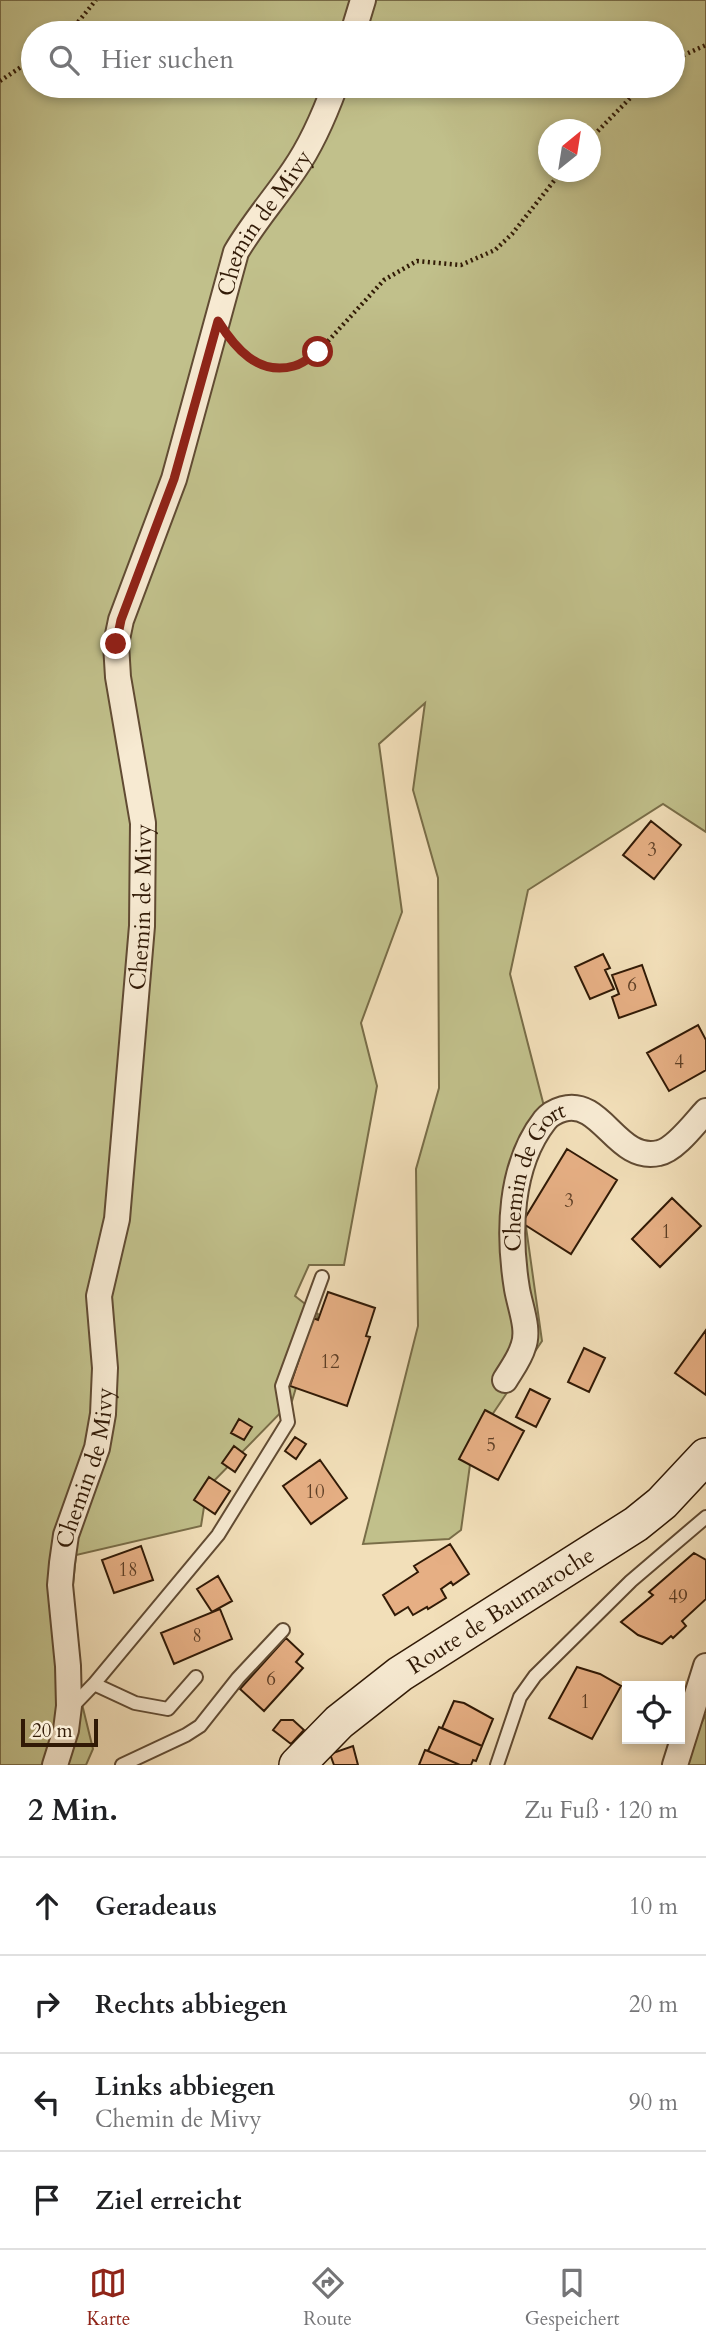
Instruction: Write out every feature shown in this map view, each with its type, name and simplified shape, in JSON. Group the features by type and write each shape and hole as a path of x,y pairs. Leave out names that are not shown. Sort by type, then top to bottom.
{"street":[{"path":"357,21 363,0"},
{"name":"Chemin de Mivy","path":"55,1765 66,1730 68,1711 68,1666 60,1586 61,1563 66,1535 97,1448 103,1414 105,1368 99,1296 117,1219 142,926 143,823 118,677 116,644 121,620 174,479 236,251 247,232 295,169 313,139 330,98"},
{"name":"Chemin de Gort","path":"505,1380 524,1346 525,1329 512,1256 517,1188 533,1136 548,1117 558,1110 575,1106 585,1109 635,1150 649,1154 660,1153 670,1147 706,1111"},
{"name":"Route de Baumaroche","path":"297,1765 339,1722 400,1674 636,1524 662,1503 706,1456"},
{"path":"675,1765 706,1666"}],"lane":[{"path":"68,1711 94,1684 218,1535 288,1422 282,1386 322,1277"},
{"path":"497,1765 520,1697 535,1676 631,1581 706,1517"},
{"path":"122,1765 200,1726 238,1678 283,1630"},
{"path":"94,1684 135,1703 167,1709 196,1677"}],"path":[{"path":"77,21 96,0"},
{"path":"685,55 706,45"},
{"path":"0,81 21,67"},
{"path":"601,128 630,98"},
{"path":"218,321 232,344 251,361 275,368 295,366 318,352 384,280 417,261 461,265 495,250 512,234 553,182"}],"shaded area":[{"path":"0,0 706,0 706,832 663,804 528,890 510,974 547,1118 519,1177 542,1341 473,1443 461,1530 449,1539 363,1544 418,1326 416,1169 439,1088 438,878 413,790 425,703 379,744 402,912 361,1023 377,1086 344,1265 309,1265 295,1296 318,1314 292,1401 207,1488 201,1526 76,1555 67,1643 93,1749 86,1765 0,1765"},
{"path":"706,1714 706,1765 687,1765 698,1730"}],"building":[{"path":"651,821 681,845 654,879 623,855"},
{"path":"603,954 610,968 605,970 614,989 590,999 575,967"},
{"path":"642,965 656,1005 619,1018 612,997 619,994 612,975"},
{"path":"698,1025 706,1040 706,1070 669,1091 647,1053"},
{"path":"567,1149 617,1180 571,1254 522,1223"},
{"path":"672,1198 701,1226 660,1267 632,1239"},
{"path":"328,1292 375,1308 366,1336 370,1337 347,1406 290,1386 313,1318 318,1320"},
{"path":"706,1330 706,1395 675,1373"},
{"path":"584,1348 605,1358 589,1392 568,1382"},
{"path":"530,1389 550,1399 536,1427 516,1417"},
{"path":"485,1410 524,1431 498,1480 459,1459"},
{"path":"239,1419 252,1427 244,1440 231,1433"},
{"path":"295,1437 306,1444 296,1459 285,1451"},
{"path":"234,1446 246,1455 235,1472 222,1463"},
{"path":"320,1460 347,1498 311,1524 283,1486"},
{"path":"209,1477 230,1491 215,1514 194,1500"},
{"path":"450,1544 469,1574 453,1585 451,1582 441,1589 446,1598 428,1609 427,1607 413,1615 408,1607 395,1615 383,1595 418,1572 414,1566"},
{"path":"141,1546 153,1580 114,1593 102,1560"},
{"path":"694,1553 706,1560 706,1599 682,1621 686,1626 662,1644 638,1635 621,1622 653,1595 649,1592"},
{"path":"218,1576 232,1601 212,1612 197,1589"},
{"path":"220,1609 232,1639 174,1664 161,1633"},
{"path":"286,1638 303,1654 296,1662 303,1668 264,1711 240,1689"},
{"path":"577,1667 600,1674 621,1686 592,1739 549,1718"},
{"path":"454,1701 464,1703 493,1719 482,1746 442,1728"},
{"path":"281,1720 293,1720 304,1730 291,1744 273,1730"},
{"path":"439,1727 482,1746 476,1761 473,1760 471,1765 460,1765 428,1751"},
{"path":"353,1746 358,1765 334,1765 330,1754"},
{"path":"425,1750 428,1751 460,1765 419,1765"}],"route":[{"path":"116,644 121,620 174,479 218,321 232,344 251,361 275,368 295,366 318,352"}]}
